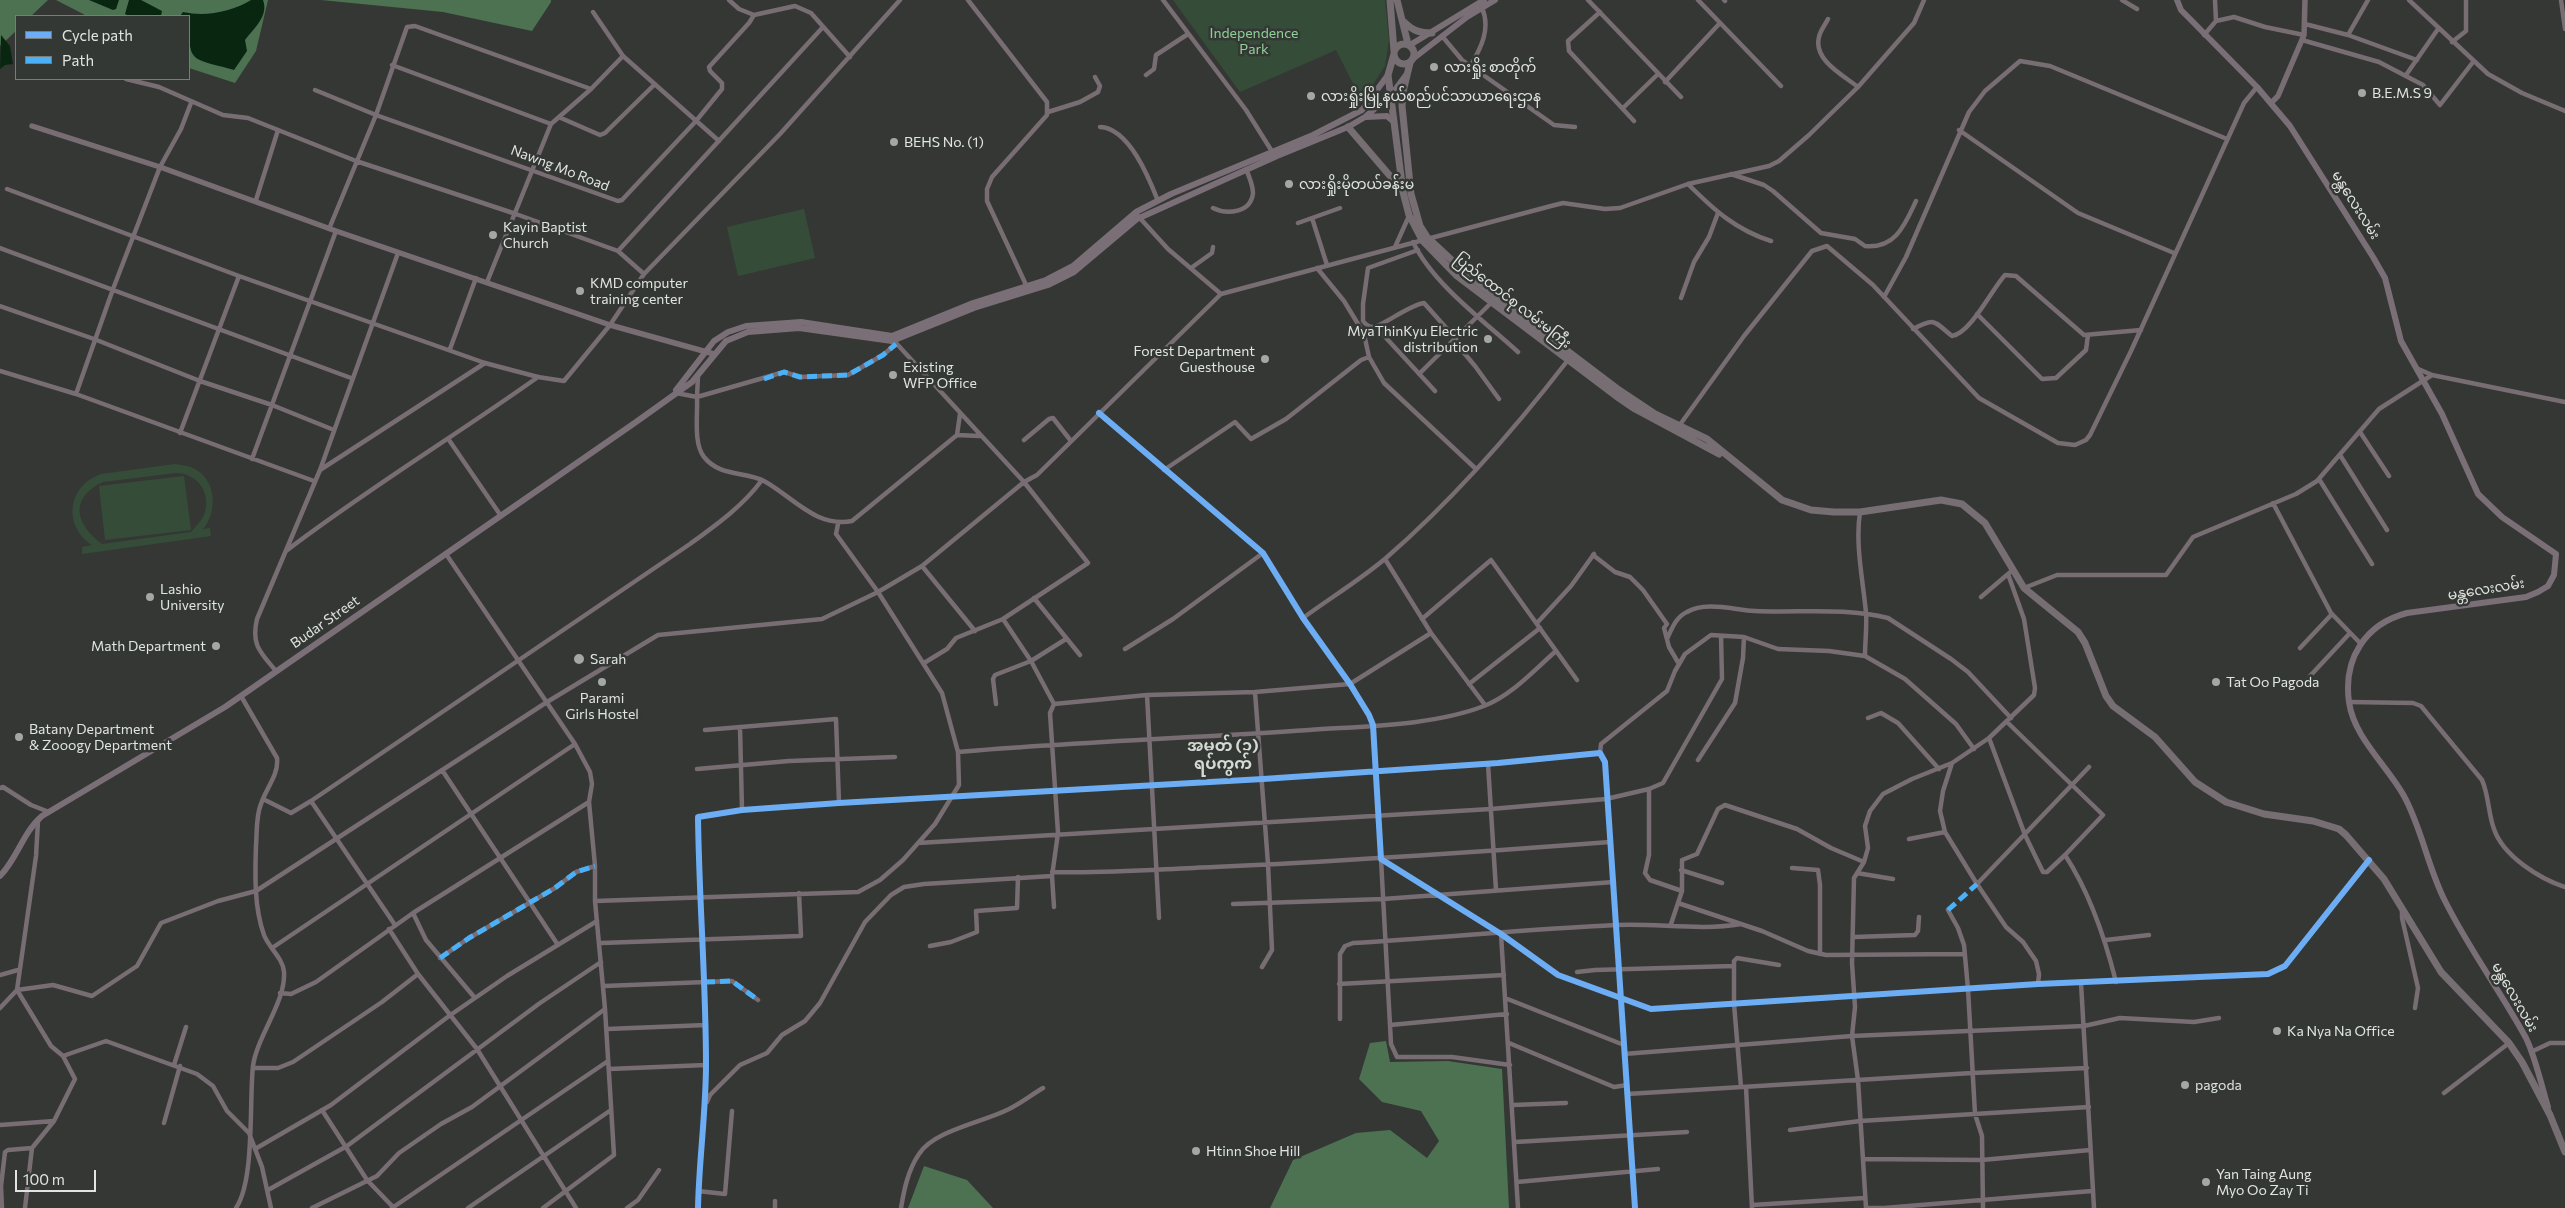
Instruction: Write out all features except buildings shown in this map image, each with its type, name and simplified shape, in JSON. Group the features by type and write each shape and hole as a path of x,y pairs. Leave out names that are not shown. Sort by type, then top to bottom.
{"main road":[{"path":"1390,0 1395,60 1400,64 1412,60 1442,36 1496,0"},
{"path":"1397,0 1409,45 1414,51 1412,60"},
{"path":"1394,52 1399,45 1409,45 1432,33 1484,0"},
{"name":"မန္တလေးလမ်း","path":"2177,0 2181,10 2204,35 2271,102 2312,158 2385,278 2401,341 2442,414 2478,494 2502,517 2556,554 2554,575 2548,586 2526,597 2416,612 2389,618 2357,649 2349,673 2349,702 2359,731 2404,796 2445,901 2531,1052 2550,1115"},
{"path":"1403,22 1412,30 1420,33 1432,33"},
{"name":"ပြည်ထောင်စု လမ်းမကြီး","path":"1394,52 1388,75 1392,94 1403,192 1409,215 1425,238 1457,276 1635,409 1705,444 1754,477"},
{"name":"ပြည်ထောင်စု လမ်းမကြီး","path":"1412,60 1406,75 1402,106 1411,194 1425,238 1470,277 1619,390 1655,414 1707,439 1754,477"},
{"path":"1137,215 1246,169 1362,110 1388,75"},
{"path":"674,393 698,376 714,354 731,338 768,329 799,328 867,339 894,340 1027,288 1048,285 1074,272 1137,215 1158,201 1273,154 1348,127 1365,117 1392,94 1406,75"},
{"path":"1365,117 1387,116 1394,122"},
{"path":"1348,127 1403,192"},
{"path":"674,393 714,341 728,332 767,323 801,322 894,340"},
{"name":"Budar Street","path":"0,876 8,868 38,819 177,738 241,696 636,422 674,393"},
{"path":"1754,477 1767,490 1782,500 1811,510 1860,512 1941,500 1962,504 1985,523 2010,572 2024,588 2078,632 2106,696 2113,706 2155,737 2195,782 2226,802 2264,814 2313,821 2339,829 2370,860 2402,907 2441,972 2508,1043 2522,1062 2550,1115 2565,1152"}],"street":[{"path":"729,0 739,9 754,14 795,6 811,13 850,57"},
{"path":"793,0 795,6"},
{"path":"7,189 135,235 239,276 484,363 538,377 564,381 610,325 644,274 780,134 900,0"},
{"path":"968,0 1047,102 1047,116 992,177 987,190 987,200 1027,288"},
{"path":"1163,0 1246,110 1273,154"},
{"path":"1588,0 1680,97"},
{"path":"1698,0 1781,86"},
{"path":"16,990 53,985 92,996 137,966 161,923 218,901 256,891 547,702 658,635 822,619 878,592 922,566 1024,482 1037,475 1220,294 1425,238 1563,203 1605,209 1620,208 1688,184 1730,173 1769,166 1779,161 1809,136 1858,87 1914,23 1924,0"},
{"path":"2122,0 2137,9"},
{"path":"2204,35 2216,20 2215,0"},
{"path":"2271,102 2278,96 2303,38 2305,0"},
{"path":"2348,35 2368,0"},
{"path":"2410,0 2438,30 2488,74 2565,111"},
{"path":"2452,42 2466,30 2468,11 2466,0"},
{"path":"2561,0 2565,29"},
{"path":"1471,65 1482,45 1486,17 1482,8"},
{"path":"593,12 623,56 719,141"},
{"path":"1600,12 1568,41 1567,45 1569,51 1634,121"},
{"name":"Nawng Mo Road","path":"315,90 376,115 532,169 614,201 622,200 696,121 723,86 710,71 711,62 728,48 754,14"},
{"path":"2216,20 2234,17 2379,62 2423,85 2440,105 2473,62"},
{"path":"1828,19 1819,37 1820,53 1828,64 1858,87"},
{"path":"1665,82 1720,23"},
{"path":"2305,24 2348,35 2417,60"},
{"path":"330,229 376,115 392,65 407,27 415,26 591,89"},
{"path":"618,251 823,27"},
{"path":"2406,75 2438,30"},
{"path":"1146,75 1154,69 1156,55 1188,34"},
{"path":"1442,36 1458,56 1554,125 1575,127"},
{"path":"487,282 551,124 591,89 623,56"},
{"path":"1884,297 1906,257 1959,130 1985,90 2020,61 2059,69 2226,139"},
{"path":"392,65 551,124"},
{"path":"1623,108 1658,74"},
{"path":"1048,112 1080,102 1098,92 1100,86 1095,77"},
{"path":"129,80 186,97 191,103 223,115 248,118 356,161 516,214 618,251 644,274"},
{"path":"560,118 600,135 605,133 655,84"},
{"path":"1679,426 1744,336 1812,250 1827,246 1884,297 1979,398 2058,443 2075,445 2086,440 2141,330 2226,139 2244,103 2257,87"},
{"path":"76,394 112,289 135,235 160,167 181,129 191,103"},
{"path":"32,126 256,200 330,229 610,325 714,354"},
{"path":"1100,127 1110,128 1115,131 1131,149 1143,166 1158,201"},
{"path":"256,200 278,130"},
{"path":"1959,130 2078,213 2174,253"},
{"path":"1213,208 1222,212 1232,212 1242,209 1249,202 1253,193 1246,169"},
{"path":"1730,173 1764,185 1821,233 1855,239 1865,246 1886,242 1901,233 1916,201"},
{"path":"1688,184 1718,213 1749,234 1771,241"},
{"path":"1298,223 1340,208"},
{"path":"1681,298 1694,262 1709,237 1718,213"},
{"path":"1137,215 1168,249 1220,294"},
{"path":"1395,247 1409,215"},
{"path":"1312,218 1327,265"},
{"path":"252,459 336,231"},
{"path":"1413,242 1453,293 1518,352"},
{"path":"1192,268 1212,253 1213,247"},
{"path":"0,248 217,330 352,378"},
{"path":"1418,250 1384,261 1367,270 1363,322 1370,327 1376,328 1435,391"},
{"path":"276,671 256,645 254,634 257,619 320,470 398,252"},
{"path":"1317,268 1344,301 1364,334 1369,357 1384,383 1476,469"},
{"path":"1913,329 1928,320 1941,325 1952,336 1958,335 1977,314 2005,275 2016,276 2076,331 2088,335 2141,330"},
{"path":"180,433 217,330 239,276"},
{"path":"450,350 476,278"},
{"path":"1419,374 1492,302"},
{"path":"1376,328 1391,317 1424,304 1455,340 1499,399"},
{"path":"0,306 94,339 200,381 272,405 334,430"},
{"path":"1977,314 2042,379 2056,378 2086,350 2088,335"},
{"path":"674,393 697,397 784,372 800,377 848,376 883,356 894,340 1024,482 1088,563 1003,618 956,638 947,649 924,663"},
{"path":"1164,470 1235,422 1251,439 1286,419 1361,360 1369,357"},
{"path":"1303,618 1385,558 1476,469 1534,404 1568,360"},
{"path":"320,470 484,363"},
{"path":"2416,368 2432,374 2565,402"},
{"path":"0,371 76,394 314,481"},
{"path":"2024,588 2057,575 2166,575 2194,538 2296,494 2319,479 2378,409 2432,374"},
{"path":"698,376 698,437 703,456 719,470 762,480 813,515 838,524 852,521 957,435 980,436"},
{"path":"286,551 329,518 449,440 538,377"},
{"path":"957,435 960,414"},
{"path":"1099,414 1263,552 1303,618 1350,684 1369,715 1373,726 1376,770 1391,1044 1397,1057 1452,1057 1510,1065"},
{"path":"1024,440 1049,419 1053,418 1071,441"},
{"path":"2360,432 2389,476"},
{"path":"449,440 501,516"},
{"path":"2340,455 2387,530"},
{"path":"2319,479 2372,564"},
{"path":"263,799 290,813 311,800 518,662 690,544 723,520 754,492 762,480"},
{"path":"2273,503 2332,614 2361,644"},
{"path":"1860,512 1858,524 1860,562 1866,615 1865,656"},
{"path":"595,901 858,892 880,880 935,824 959,785 958,752 942,693 878,592 836,534 838,524"},
{"path":"1125,649 1173,619 1263,552"},
{"path":"446,554 575,744 590,772 592,784 589,802 595,866 595,901 606,1009 614,1155 543,1208"},
{"path":"1469,684 1538,625 1571,586 1594,554 1615,572 1630,577 1643,590 1667,624 1664,628 1669,647 1679,664"},
{"path":"1385,558 1422,619 1485,705"},
{"path":"1422,619 1491,560 1577,680"},
{"path":"922,566 975,631"},
{"path":"1981,598 2010,572 2024,619 2035,688 2034,694 2007,722 1974,749 1952,763 1883,794 1870,811 1865,826 1868,848 1864,862 1854,878 1854,997 1852,1036 1858,1080 1866,1208 2092,1190"},
{"path":"1034,598 1080,655"},
{"path":"1667,639 1678,618 1699,607 1754,611 1820,611 1888,618 1952,659 1968,672 2011,718"},
{"path":"2300,648 2332,614"},
{"path":"1003,618 1031,662 1054,704"},
{"path":"1054,704 1147,696 1256,692 1350,684 1431,632"},
{"path":"2310,676 2350,633"},
{"path":"1635,1208 1608,799 1605,762 1600,753 1601,744 1667,691 1679,664 1686,654 1711,635 1744,637 1778,649 1865,656 1905,679 1956,724 1974,749"},
{"path":"918,843 1058,833 1155,830 1491,809 1608,799 1649,790 1663,782 1722,679 1721,636"},
{"path":"1698,760 1735,703 1743,658 1744,637"},
{"path":"996,704 993,678 995,675 1031,662 1066,639"},
{"path":"958,752 1052,744 1259,734 1373,726 1456,715 1507,695 1556,652"},
{"path":"1256,692 1266,822 1272,950 1262,967"},
{"path":"236,1208 241,1200 246,1176 253,1068 280,993 284,972 265,938 259,919 256,891 256,846 260,805 278,768 277,758 241,696"},
{"path":"1147,696 1151,786 1158,869 1159,918"},
{"path":"2349,702 2413,703 2421,706 2482,780 2487,791 2494,830 2503,845 2545,879 2565,887"},
{"path":"1054,704 1050,713 1058,833 1052,874 1054,907"},
{"path":"1868,718 1881,713 1898,723 1938,769"},
{"path":"704,730 836,719 839,803"},
{"path":"1989,738 2025,835 2043,872 2047,872 2103,815 2007,722"},
{"path":"740,727 742,810"},
{"path":"272,948 575,744"},
{"path":"698,1208 700,1146 706,1107 706,1025 703,940 699,896 698,817 742,810 839,803 953,795 1262,779 1488,764 1600,753"},
{"path":"697,769 789,760 895,757"},
{"path":"1952,763 1943,791 1940,811 1945,832 2006,927 2023,942 2036,961 2039,974 2038,984"},
{"path":"1488,764 1496,890"},
{"path":"1977,884 2089,766"},
{"path":"442,770 472,813 528,903 558,945"},
{"path":"1,787 31,805 49,812"},
{"path":"1649,790 1648,855 1644,873 1650,880 1682,890"},
{"path":"311,800 395,925"},
{"path":"280,993 291,994 316,982 395,925 589,802"},
{"path":"1671,924 1682,890 1682,860 1697,854 1718,809 1725,805 1797,830 1831,848 1864,862"},
{"path":"0,1008 16,990 36,856 38,819"},
{"path":"1909,839 1945,832"},
{"path":"706,1107 710,1095 740,1065 767,1053 782,1035 805,1020 820,1003 864,922 891,895 904,887 1052,874 1109,874 1158,869 1381,859 1610,842"},
{"path":"2065,855 2077,873 2106,940 2116,982"},
{"path":"1381,859 1435,895 1500,934 1558,975 1651,1009 2038,984 2116,982 2276,972 2284,966 2370,860"},
{"path":"440,958 469,938 555,888 576,872 595,866"},
{"path":"1792,868 1818,870 1820,885 1820,954"},
{"path":"1682,870 1722,882"},
{"path":"1857,873 1894,879"},
{"path":"930,946 951,942 977,932 976,911 1017,908 1018,877"},
{"path":"1233,904 1383,899 1614,882"},
{"path":"600,943 801,936 799,893"},
{"path":"1678,903 1741,924 1820,954 1964,954"},
{"path":"2402,907 2402,918 2418,988 2415,1008"},
{"path":"1948,910 1958,928 1964,954 1968,989 1975,1114 1982,1136 1983,1208"},
{"path":"412,914 420,931 440,958 475,998"},
{"path":"1854,937 1915,935 1918,930 1919,917"},
{"path":"255,1149 322,1110 475,998 597,921"},
{"path":"1340,1019 1340,954 1345,946 1353,943 1500,934 1617,924 1671,924 1717,928 1741,924"},
{"path":"389,929 418,974 449,1016 477,1049 576,1208"},
{"path":"1500,934 1509,1043 1518,1208"},
{"path":"2106,940 2149,935"},
{"path":"1779,965 1737,958 1733,966 1737,1047 1744,1087 1752,1207 1865,1198"},
{"path":"268,1190 347,1146 477,1049 602,962"},
{"path":"1577,972 1733,966"},
{"path":"0,975 18,970"},
{"path":"253,1068 278,1068 293,1062 382,1002 418,974"},
{"path":"1339,984 1504,975"},
{"path":"604,986 732,981 758,1000"},
{"path":"2081,983 2092,1190 2095,1208"},
{"path":"16,990 51,1046 63,1056 75,1079 54,1121 32,1148 25,1208"},
{"path":"1505,998 1624,1045"},
{"path":"312,1208 377,1176 399,1153 441,1124 472,1107 499,1085 606,1009"},
{"path":"1390,1025 1506,1014"},
{"path":"1624,1054 1737,1047 1852,1036 2084,1026 2120,1018 2194,1022 2219,1018"},
{"path":"607,1029 706,1025"},
{"path":"174,1065 186,1027"},
{"path":"63,1056 106,1041 180,1066 197,1074 213,1086 227,1111 249,1133 272,1208"},
{"path":"1509,1043 1614,1087 1627,1085"},
{"path":"2444,1092 2508,1043"},
{"path":"2531,1052 2550,1043 2565,1043"},
{"path":"322,1110 347,1146 367,1180 393,1208 608,1061"},
{"path":"164,1123 180,1066"},
{"path":"609,1069 706,1066"},
{"path":"1627,1094 1972,1072 2087,1068"},
{"path":"901,1208 910,1172 919,1153 926,1146 939,1137 1008,1110 1043,1088"},
{"path":"1513,1105 1566,1103"},
{"path":"1790,1130 1860,1121 2089,1107"},
{"path":"468,1208 611,1110"},
{"path":"698,1191 726,1194 732,1111"},
{"path":"0,1124 54,1121"},
{"path":"1515,1142 1687,1132"},
{"path":"2,1208 0,1186 4,1152 32,1148"},
{"path":"1863,1159 1982,1160 2090,1150"},
{"path":"1517,1182 1658,1169"},
{"path":"627,1208 638,1200 659,1170"},
{"path":"775,1201 775,1208"}],"green space":[{"name":"Independence Park","path":"1173,0 1385,0 1389,40 1385,66 1362,101 1336,50 1240,92"},
{"path":"804,209 815,258 738,276 727,227"},
{"path":"175,464 195,469 202,474 211,488 213,505 208,522 203,529 210,528 211,536 82,554 82,547 92,545 82,537 76,527 73,517 73,506 81,487 90,479 101,474","holes":["176,473 196,480 204,490 206,497 204,515 191,532 102,544 93,536 81,520 81,503 85,496 92,488 103,482"]},
{"path":"184,476 191,530 105,540 99,486"}],"shaded area":[{"path":"0,0 48,0 32,15 15,15 15,32 0,46"},
{"path":"56,0 268,0 256,51 235,83 190,68 190,15 85,15"},
{"path":"89,0 119,0 116,9 113,10"},
{"path":"129,0 141,0 162,11 161,15 125,14"},
{"path":"251,0 263,0 264,11 260,22 245,40 247,51 234,70 208,63 195,56 191,51 190,43 190,15 181,15 183,12 209,14 235,8"},
{"path":"321,0 551,0 551,2 532,31 443,12"},
{"path":"1,35 10,46 13,64 5,65 0,69"},
{"path":"1386,1041 1390,1062 1448,1061 1502,1069 1509,1208 1270,1208 1293,1160 1356,1133 1390,1130 1427,1158 1439,1141 1421,1111 1382,1102 1359,1079 1370,1043"},
{"path":"924,1166 967,1180 993,1208 908,1208"}],"marked path":[{"path":"764,379 784,372 800,377 848,375 883,355 896,344"},
{"path":"440,958 469,938 555,888 576,872 595,866"},
{"path":"1948,910 1977,884"},
{"path":"705,982 732,981 758,1000"}],"cycle path":[{"path":"1099,413 1263,553 1303,618 1350,684 1373,725 1381,859 1501,934 1558,975 1651,1009 2038,984 2268,974 2285,966 2369,860"},
{"path":"698,1208 706,1064 698,817 742,810 839,803 1263,779 1498,763 1600,753 1605,762 1635,1208"}],"place":[{"name":"လားရှိုး စာတိုက်","path":"1434,67"},
{"name":"B.E.M.S 9","path":"2362,93"},
{"name":"လားရှိုးမြို့နယ်စည်ပင်သာယာရေးဌာန","path":"1311,96"},
{"name":"BEHS No. (1)","path":"894,142"},
{"name":"လားရှိုးမိုတယ်ခန်းမ","path":"1289,184"},
{"name":"Kayin Baptist Church","path":"493,235"},
{"name":"KMD computer training center","path":"580,291"},
{"name":"MyaThinKyu Electric distribution","path":"1488,339"},
{"name":"Forest Department Guesthouse","path":"1265,359"},
{"name":"Existing WFP Office","path":"893,375"},
{"name":"Lashio University","path":"150,597"},
{"name":"Math Department","path":"216,646"},
{"name":"Sarah","path":"579,659"},
{"name":"Parami Girls Hostel","path":"602,682"},
{"name":"Tat Oo Pagoda","path":"2216,682"},
{"name":"Batany Department & Zooogy Department","path":"19,737"},
{"name":"Ka Nya Na Office","path":"2277,1031"},
{"name":"pagoda","path":"2185,1085"},
{"name":"Htinn Shoe Hill","path":"1196,1151"},
{"name":"Yan Taing Aung Myo Oo Zay Ti","path":"2206,1182"}],"district":[{"name":"အမှတ် (၁) ရပ်ကွက်","path":"1223,755"}]}
